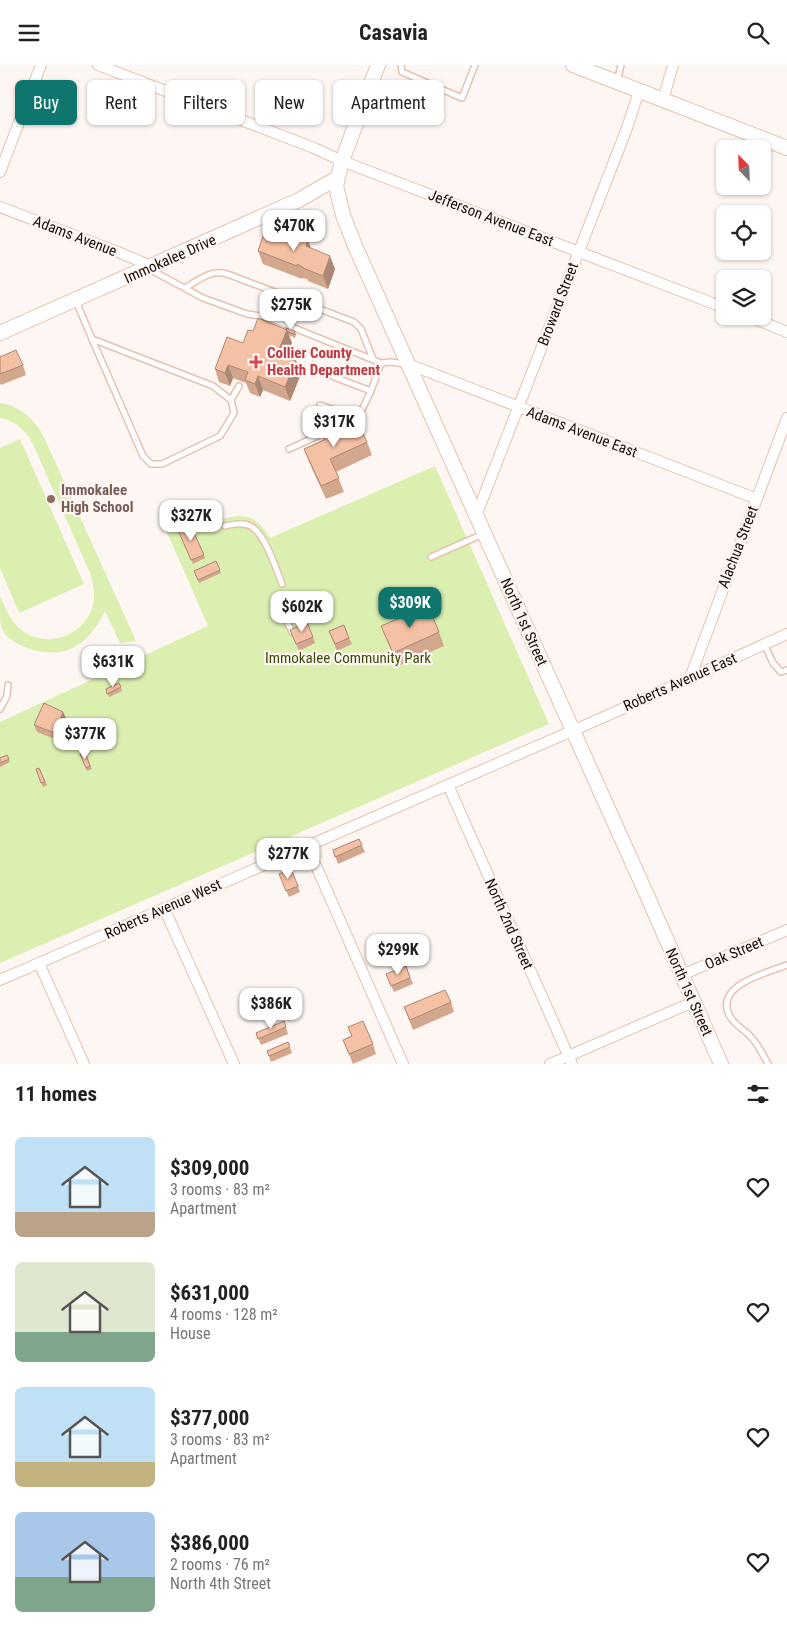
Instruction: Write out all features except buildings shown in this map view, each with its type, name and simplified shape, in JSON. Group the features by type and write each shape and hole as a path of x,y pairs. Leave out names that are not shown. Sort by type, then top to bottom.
{"street":[{"path":"0,172 41,65"},
{"name":"Jefferson Avenue East","path":"98,65 716,305"},
{"name":"North 1st Street","path":"378,65 342,161 338,178 336,187 343,215 355,246 721,1064"},
{"path":"573,65 787,148"},
{"path":"663,100 673,65"},
{"name":"Broward Street","path":"476,516 627,128 639,91"},
{"name":"Immokalee Drive","path":"0,333 148,269 299,200 338,178"},
{"name":"Adams Avenue","path":"0,207 118,251 144,263 148,269"},
{"path":"770,325 787,332"},
{"name":"Adams Avenue East","path":"408,364 757,499"},
{"name":"Alachua Street","path":"690,677 787,417"},
{"name":"Roberts Avenue East","path":"573,730 787,634"},
{"name":"Roberts Avenue West","path":"0,980 573,730"},
{"name":"North 2nd Street","path":"448,785 570,1060"},
{"path":"305,846 317,868 403,1064"},
{"path":"164,908 234,1064"},
{"name":"Oak Street","path":"682,975 787,930"},
{"path":"39,963 84,1064"},
{"path":"550,1064 570,1060 693,1002"}],"lane":[{"path":"400,65 402,72 462,98 474,65"},
{"path":"617,82 621,65"},
{"path":"148,269 203,298 247,314 267,317 381,363 408,364"},
{"path":"185,288 207,274 222,271 354,322 361,329 374,359"},
{"path":"76,300 143,456 151,464 162,463 220,436 234,413 232,400 239,386"},
{"path":"92,339 214,386 232,400"},
{"path":"289,449 358,418 381,363"},
{"path":"334,377 370,391"},
{"path":"320,405 358,418"},
{"path":"225,525 238,523 252,527 259,533 282,584"},
{"path":"431,557 484,533"},
{"path":"289,600 279,605 292,632"},
{"path":"764,644 773,663 781,672 787,670"},
{"path":"0,709 7,696 8,685"},
{"path":"768,1064 752,1038 731,1017 727,1004 729,994 741,983 787,965"}],"green space":[{"path":"0,403 20,410 35,423 43,435 136,641 120,643 105,611 91,633 83,641 64,651 41,652 27,648 19,645 3,631 1,627 0,596 16,626 34,637 54,639 72,632 86,620 94,602 94,592 90,573 32,442 19,426 0,418"},
{"path":"20,439 84,584 19,613 0,568 0,448"},
{"name":"Immokalee Community Park","path":"435,466 549,724 0,963 0,722 208,626 163,523 214,501 223,519 239,516 251,518 261,525 270,538"}],"place":[{"name":"Collier County Health Department","path":"256,362"},
{"name":"Immokalee High School","path":"51,499"}]}
